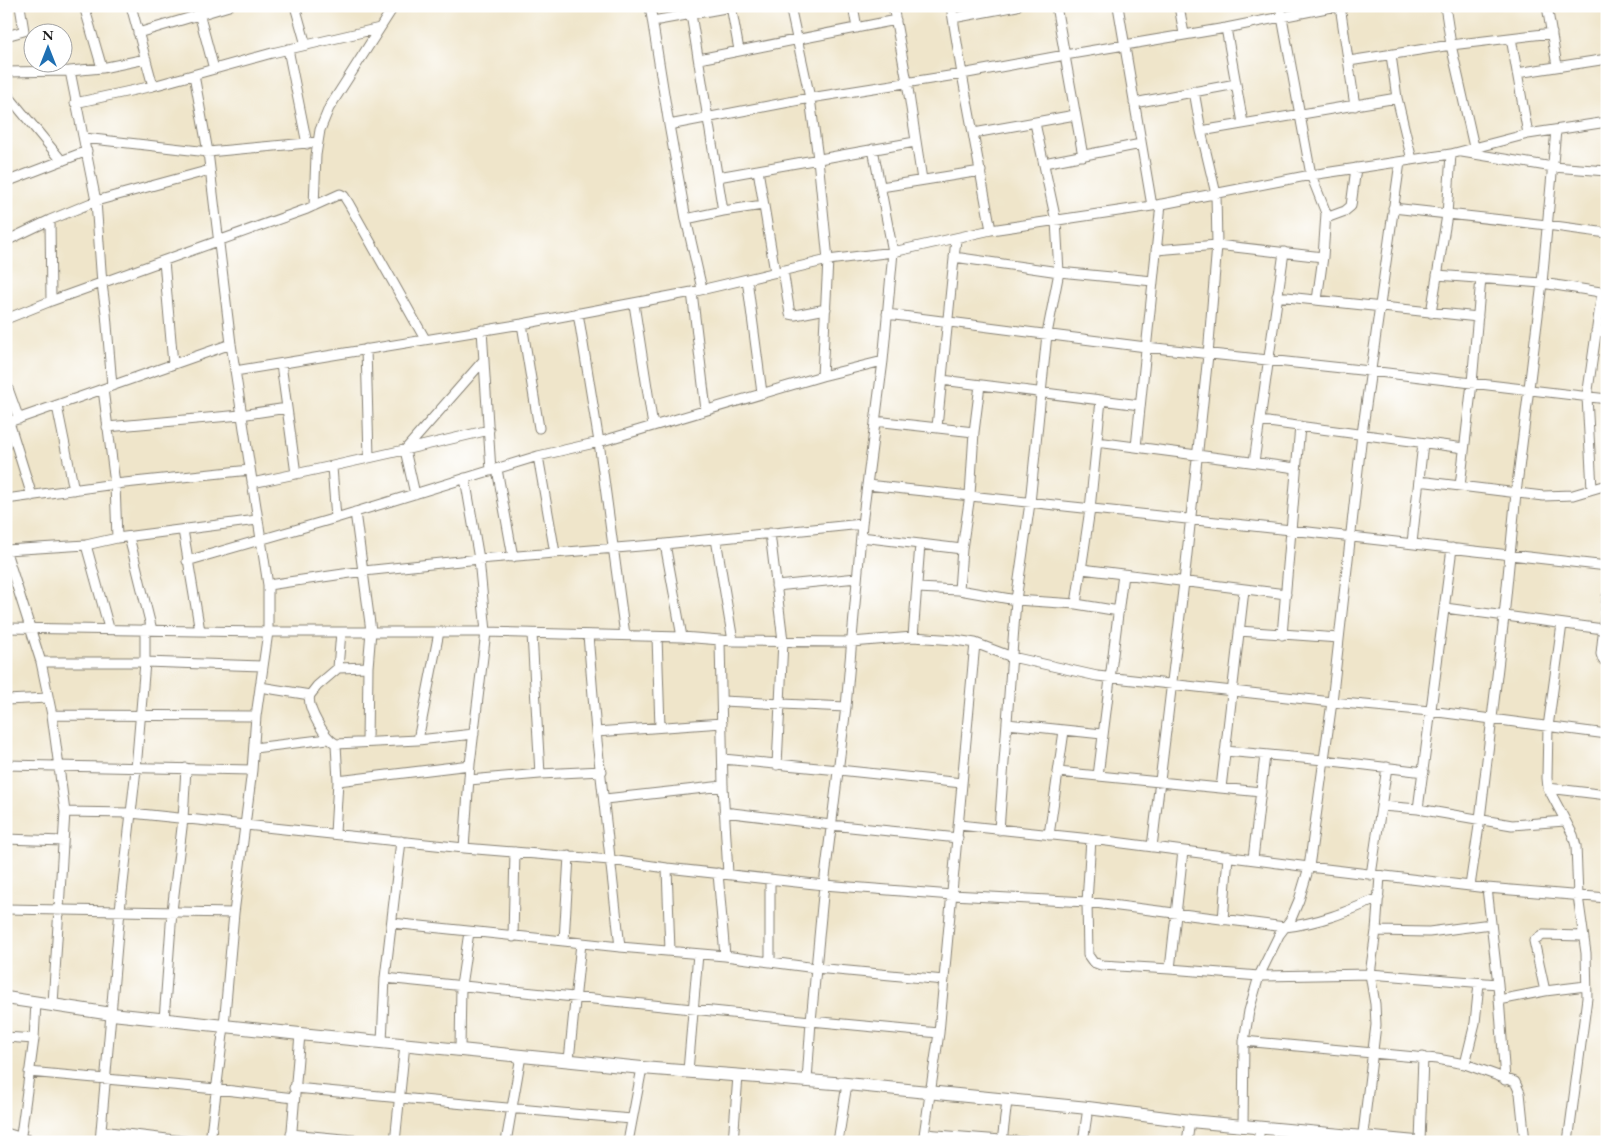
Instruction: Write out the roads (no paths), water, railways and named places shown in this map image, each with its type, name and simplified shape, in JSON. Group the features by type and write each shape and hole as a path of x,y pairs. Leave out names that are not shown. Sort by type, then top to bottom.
{"highway":[{"path":"6,998 112,1014 300,1034 642,1068 847,1084 1088,1108 1362,1139 1418,1142"}],"street":[{"path":"6,36 24,31 20,6"},
{"path":"84,6 102,68"},
{"path":"131,6 153,86"},
{"path":"138,33 199,11 230,6"},
{"path":"295,6 306,45"},
{"path":"314,206 320,130 330,108 394,6"},
{"path":"650,6 686,220 702,289"},
{"path":"790,6 810,98 828,260 822,376"},
{"path":"853,6 857,28"},
{"path":"893,6 922,180"},
{"path":"951,6 991,230"},
{"path":"953,18 1015,6"},
{"path":"1056,6 1083,156"},
{"path":"1118,6 1141,144 1156,205 1156,250 1136,447"},
{"path":"1179,6 1184,34"},
{"path":"1280,6 1311,175 1324,206 1326,218 1317,300"},
{"path":"669,125 810,98 962,74 1226,28 1338,6 1349,61 1355,106"},
{"path":"1444,6 1474,147"},
{"path":"1547,6 1558,66"},
{"path":"653,21 731,7 739,50"},
{"path":"199,11 214,69"},
{"path":"691,14 723,211"},
{"path":"699,59 896,20"},
{"path":"75,103 153,86 288,49 380,28"},
{"path":"1226,28 1243,123"},
{"path":"1349,61 1451,45 1552,33"},
{"path":"1511,38 1528,134"},
{"path":"288,49 307,144"},
{"path":"1391,55 1397,98 1412,160"},
{"path":"72,71 102,68 146,59"},
{"path":"1517,73 1607,59"},
{"path":"6,72 22,72"},
{"path":"70,72 96,201 106,313 107,427 114,484 117,538"},
{"path":"194,75 208,152 234,371 268,586 268,632 256,716 252,770 234,913 224,1026 210,1142"},
{"path":"1134,102 1236,84"},
{"path":"1152,847 1198,455 1217,246 1216,194 1200,131 1194,91"},
{"path":"6,93 62,160"},
{"path":"1200,131 1397,98"},
{"path":"974,133 1075,114"},
{"path":"234,371 634,304 828,260 893,252 991,230 1156,205 1311,175 1455,152 1528,134 1607,122"},
{"path":"1000,830 1016,600 1030,503 1047,334 1059,272 1056,221 1035,123"},
{"path":"1470,886 1480,820 1511,555 1516,493 1530,390 1556,130"},
{"path":"84,138 208,152 318,142"},
{"path":"718,177 915,142"},
{"path":"1044,163 1141,144"},
{"path":"807,1081 824,885 846,707 862,524 883,361 893,252 872,149"},
{"path":"6,182 86,151"},
{"path":"1455,152 1553,167 1607,172"},
{"path":"1431,313 1455,152"},
{"path":"1243,1126 1244,1041 1249,1011 1259,976 1279,935 1291,919 1309,867 1332,702 1370,371 1400,162"},
{"path":"1326,218 1345,211 1351,206 1356,168"},
{"path":"6,241 96,201 210,170"},
{"path":"758,170 763,205 790,314 795,315 826,309"},
{"path":"881,187 981,171"},
{"path":"6,320 51,301 314,206 340,194 346,199 426,340"},
{"path":"686,220 723,211 763,205"},
{"path":"1392,208 1607,233"},
{"path":"50,220 51,301"},
{"path":"937,427 956,238"},
{"path":"1156,250 1217,246 1323,257"},
{"path":"1254,462 1284,252"},
{"path":"954,257 1059,272 1153,281"},
{"path":"164,261 173,364"},
{"path":"1437,274 1542,283 1604,293 1596,331 1587,397 1592,489"},
{"path":"1460,486 1472,383 1480,278"},
{"path":"747,279 762,393"},
{"path":"692,292 706,410"},
{"path":"1277,296 1478,317"},
{"path":"634,304 653,426"},
{"path":"578,313 625,635"},
{"path":"887,314 1146,347 1607,399"},
{"path":"522,324 539,428"},
{"path":"482,330 483,361 494,470 513,556"},
{"path":"1596,331 1607,332"},
{"path":"32,496 8,422 231,344"},
{"path":"366,349 369,457"},
{"path":"405,450 483,361"},
{"path":"187,561 336,518 538,456 598,442 762,393 883,361"},
{"path":"281,364 296,474"},
{"path":"942,380 1140,405"},
{"path":"6,383 19,419"},
{"path":"959,590 980,384"},
{"path":"1076,604 1090,509 1101,400"},
{"path":"57,406 74,490"},
{"path":"107,427 241,415 287,408"},
{"path":"875,421 974,432"},
{"path":"1260,421 1464,448"},
{"path":"1282,635 1300,426"},
{"path":"252,483 332,467 489,430"},
{"path":"1097,442 1296,468"},
{"path":"1412,543 1423,443"},
{"path":"405,450 414,494"},
{"path":"538,456 556,553"},
{"path":"332,467 336,518"},
{"path":"6,499 114,484 250,470"},
{"path":"464,848 470,765 486,632 479,559 465,478"},
{"path":"1419,481 1555,496 1573,494 1607,485"},
{"path":"867,485 1350,536 1607,566"},
{"path":"355,512 371,631 366,742"},
{"path":"53,1004 65,812 52,715 41,662 6,551 86,545 117,538 257,520"},
{"path":"268,586 364,571 862,524"},
{"path":"182,530 200,631"},
{"path":"770,533 783,641 777,765"},
{"path":"861,536 962,549"},
{"path":"100,1142 120,910 149,630 129,537"},
{"path":"716,539 732,641"},
{"path":"665,544 682,638"},
{"path":"913,638 920,544"},
{"path":"86,545 109,628"},
{"path":"1418,810 1452,548"},
{"path":"1082,569 1286,594"},
{"path":"1098,776 1123,574"},
{"path":"776,586 857,578"},
{"path":"917,588 959,590 1016,600 1076,604 1118,611"},
{"path":"1221,788 1244,590"},
{"path":"1607,596 1601,654 1603,660 1607,662"},
{"path":"1444,608 1603,629"},
{"path":"1562,624 1548,727 1547,778 1548,788 1573,836 1576,846 1578,896 1586,953 1586,1007 1568,1142"},
{"path":"6,628 109,628 268,632 486,632 657,636 720,641 852,642 913,638 975,643 1012,657 1111,678 1430,711 1607,734"},
{"path":"338,668 341,632"},
{"path":"418,740 439,632"},
{"path":"1239,632 1339,638"},
{"path":"532,634 540,774"},
{"path":"588,635 596,732 602,771 620,947"},
{"path":"657,636 660,727"},
{"path":"720,641 723,786 728,874"},
{"path":"975,643 939,1033 924,1138 1027,1142"},
{"path":"41,662 145,662 262,666"},
{"path":"368,667 338,668 317,686 310,695 310,706 328,739 336,744 418,740 474,734"},
{"path":"260,687 310,695"},
{"path":"6,700 48,698"},
{"path":"722,701 846,707"},
{"path":"52,715 256,716"},
{"path":"596,732 722,723"},
{"path":"1007,724 1102,734"},
{"path":"1049,836 1064,731"},
{"path":"254,748 328,739"},
{"path":"335,833 338,781 336,744"},
{"path":"1224,750 1424,772"},
{"path":"1253,859 1266,755"},
{"path":"723,759 962,783"},
{"path":"338,781 470,765"},
{"path":"6,767 59,766 252,770"},
{"path":"1362,1139 1376,1025 1370,974 1379,898 1376,875 1387,767"},
{"path":"164,1020 172,911 183,819 186,768"},
{"path":"469,780 602,771"},
{"path":"1058,772 1261,792"},
{"path":"605,799 723,786"},
{"path":"1548,788 1607,795"},
{"path":"1382,806 1512,825 1565,821"},
{"path":"65,812 131,813 464,848 610,860 824,885 952,895 1087,902 1285,927 1310,924 1335,917 1379,898"},
{"path":"724,812 958,838"},
{"path":"959,825 1049,836 1091,838 1487,888 1607,898"},
{"path":"1091,838 1087,902 1088,955 1093,962 1101,965 1259,976 1370,974 1498,984"},
{"path":"6,839 63,841"},
{"path":"382,1042 385,978 401,841"},
{"path":"1170,969 1183,851"},
{"path":"513,937 515,852"},
{"path":"564,941 569,856"},
{"path":"1223,920 1228,856"},
{"path":"666,868 670,951"},
{"path":"718,873 725,956"},
{"path":"770,880 770,962"},
{"path":"1487,888 1498,984 1505,1080"},
{"path":"6,909 234,913"},
{"path":"392,924 725,956 816,968 944,980"},
{"path":"1376,931 1428,932 1492,924"},
{"path":"460,1049 461,986 469,932"},
{"path":"1544,991 1534,941 1543,935 1583,936"},
{"path":"569,1060 581,943"},
{"path":"688,1071 698,954"},
{"path":"385,978 576,996 811,1022 939,1033"},
{"path":"1465,1064 1475,1023 1479,983"},
{"path":"1499,1000 1544,991 1586,986"},
{"path":"21,1140 34,1039 36,1002"},
{"path":"300,1034 291,1138 374,1142"},
{"path":"6,1037 34,1039"},
{"path":"1244,1041 1423,1057 1465,1064 1505,1080 1515,1082 1518,1086 1525,1142"},
{"path":"395,1142 405,1044"},
{"path":"506,1142 521,1056"},
{"path":"1418,1142 1423,1057"},
{"path":"628,1142 642,1068"},
{"path":"29,1072 294,1098"},
{"path":"733,1142 738,1076"},
{"path":"838,1142 847,1084"},
{"path":"294,1088 400,1097 511,1110 632,1119"},
{"path":"1002,1141 1007,1101"},
{"path":"1083,1142 1088,1108"},
{"path":"1188,1142 1190,1121"},
{"path":"1258,1142 1260,1127"},
{"path":"101,1131 192,1142"},
{"path":"6,1133 21,1140 36,1142"}]}
